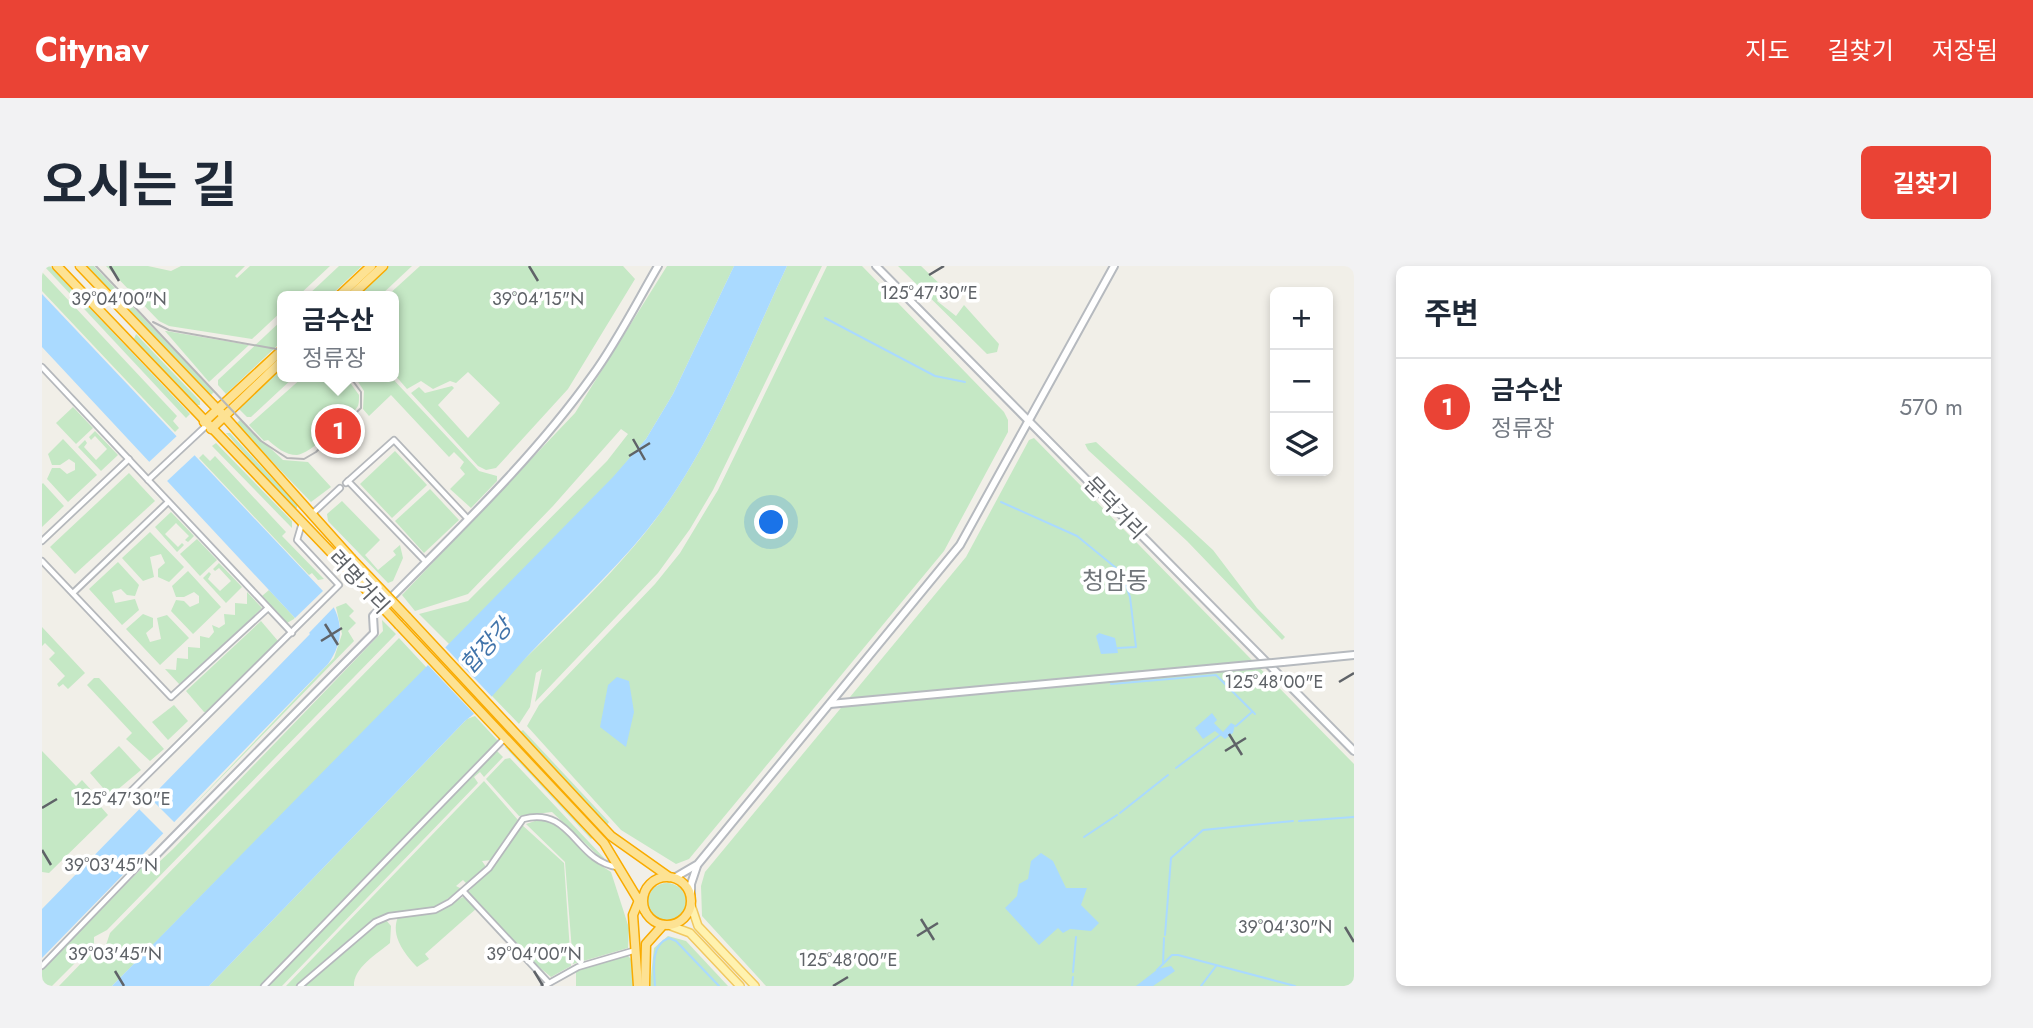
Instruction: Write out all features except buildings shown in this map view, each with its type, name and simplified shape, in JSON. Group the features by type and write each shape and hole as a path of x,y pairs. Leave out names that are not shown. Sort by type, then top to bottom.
{"highway":[{"name":"려명거리","path":"57,266 207,426 344,565 604,843 645,911"},
{"name":"려명거리","path":"80,266 221,413 351,558 611,836 671,878"},
{"path":"344,291 371,266"},
{"path":"356,291 383,266"},
{"path":"221,413 277,355"},
{"path":"207,426 277,365"},
{"path":"638,986 633,915 648,887 661,878 671,878 685,885 691,901 684,919 649,937 644,948 645,986"},
{"path":"648,887 644,895 645,911 649,918 667,926"}],"main road":[{"path":"691,901 698,926 755,986"},
{"path":"667,926 690,933 740,986"}],"street":[{"path":"42,966 145,860 154,857 374,633 373,616 468,519 579,393 658,266"},
{"name":"문덕거리","path":"876,266 1354,751"},
{"path":"691,901 691,884 698,864 960,545 1114,266"},
{"path":"42,367 292,633"},
{"path":"148,480 207,426"},
{"path":"426,562 347,482 394,440 468,519"},
{"path":"42,541 129,459"},
{"path":"311,514 340,488"},
{"path":"73,593 168,502"},
{"path":"131,791 339,585 297,540 302,522"},
{"path":"42,561 171,697 268,608"},
{"path":"830,704 1354,655"},
{"path":"264,986 504,735"},
{"path":"300,986 374,922 389,916 435,910 464,891 489,868 520,821 540,816 555,819 597,860 621,868"},
{"path":"671,878 698,864"},
{"path":"464,891 546,984 578,967 636,950"}],"green space":[{"path":"44,266 50,266 190,414 186,418"},
{"path":"87,266 94,266 214,392 210,396"},
{"path":"106,266 148,266 171,271 181,266 245,266 235,276 237,278 250,266 330,266 303,291 277,291 277,316 252,339 169,326 159,321"},
{"path":"339,266 362,266 335,291 312,291"},
{"path":"389,266 412,266 385,291 362,291"},
{"path":"420,266 623,266 635,279 568,389 496,468 486,470 478,466 411,393 419,387 425,393 452,386 454,388 438,405 468,438 500,403 468,372 456,383 450,381 433,389 421,381 407,389 399,380 399,291 392,291"},
{"path":"667,266 734,266 673,394 646,439 613,478 450,645 419,614 468,601 607,461 628,434 621,429 553,506 468,594 415,611 402,595 575,413"},
{"path":"787,266 822,266 713,490 690,529 658,573 535,702 542,669 536,673 530,707 519,724 492,696 493,691 602,582 661,512 698,454 730,392"},
{"path":"827,266 862,266 1004,412 1008,420 1008,432 944,551 689,859 676,864 621,830 527,726 539,705 655,584 680,553 718,490"},
{"path":"898,266 921,266 945,289 937,301 956,316 964,305 999,344 997,352 987,354"},
{"path":"42,272 177,416 173,421 179,428 175,432 42,291"},
{"path":"277,325 277,346 226,394 218,385 218,380"},
{"path":"166,331 249,345 209,382"},
{"path":"136,334 200,401 200,405 196,405 134,339"},
{"path":"277,372 277,382 289,382 251,417 247,417 238,408"},
{"path":"297,382 350,382 359,395 358,406 347,418 329,435 297,455 281,450 268,440 264,441 249,425"},
{"path":"358,382 396,382 479,471 497,476 497,481 471,508 450,489 465,474 460,468 464,462 454,452 449,457 391,395 369,416 363,409 364,391"},
{"path":"73,407 93,428 76,444 56,423"},
{"path":"240,420 283,460 308,462 331,487 311,502 236,424"},
{"path":"95,431 118,455 101,471 78,447 85,440 87,443 84,447 96,460 107,449 95,436 91,440 89,437"},
{"path":"226,433 230,433 297,508 293,508"},
{"path":"1034,438 1354,764 1354,986 766,986 702,916 701,886 705,872 966,557 1029,440"},
{"path":"63,439 97,475 68,502 47,479 52,468 60,468 67,474 75,470 75,463 69,459 60,465 52,465 48,454"},
{"path":"1096,442 1213,550 1257,608 1285,637 1282,640 1187,541 1088,450 1085,444"},
{"path":"216,443 292,521 292,528 212,446"},
{"path":"395,451 427,485 392,518 360,484"},
{"path":"203,454 210,461 215,456 286,532 282,536 324,579 318,580 312,573 309,575 199,458"},
{"path":"129,473 155,501 75,574 50,547"},
{"path":"42,484 64,506 42,527"},
{"path":"430,489 459,520 424,553 395,521"},
{"path":"342,501 380,540 365,555 378,570 396,555 393,551 400,545 403,558 393,581 388,583 328,521 327,514"},
{"path":"171,512 194,536 188,542 185,540 189,536 176,523 165,534 178,547 182,543 184,545 177,552 155,527"},
{"path":"150,532 184,567 169,582 158,577 158,569 165,563 161,554 150,557 154,577 143,581 122,558"},
{"path":"197,539 217,560 200,576 180,554"},
{"path":"118,562 139,585 135,596 127,595 121,589 112,592 115,603 135,599 139,610 122,625 89,589"},
{"path":"219,563 242,587 226,603 203,578 209,572 211,574 208,579 220,591 231,581 219,568 215,571 213,569"},
{"path":"188,571 221,607 193,634 171,611 176,600 184,601 190,607 199,603 199,596 194,592 184,597 176,597 172,586"},
{"path":"269,590 294,619 287,623 262,596"},
{"path":"247,592 262,608 180,685 165,669 176,670 177,658 188,659 188,647 200,648 200,636 209,638 214,632 212,625 219,628 225,624 224,614 235,615 235,603 247,604"},
{"path":"346,603 354,611 349,616 356,623 348,631 354,641 176,824 334,658 342,634 336,607"},
{"path":"143,614 153,618 153,627 146,633 150,642 161,639 157,618 167,615 189,638 160,665 126,629"},
{"path":"382,620 396,634 107,930 94,937 94,944 52,986 42,986 42,970 146,864 158,863 173,849 383,631"},
{"path":"261,621 278,641 209,712 204,712 186,691"},
{"path":"42,627 85,673 68,689 63,684 59,687 57,684 65,676 49,659 55,653 45,643 42,646"},
{"path":"399,638 427,668 112,986 59,986 95,949 106,945 110,933"},
{"path":"94,678 99,678 164,749 150,761 126,739 132,733 87,685"},
{"path":"174,705 188,721 168,740 152,722"},
{"path":"475,716 498,741 262,986 209,986 467,719"},
{"path":"523,730 609,822 607,825 520,732"},
{"path":"508,744 594,837 591,839 505,747"},
{"path":"119,746 141,770 110,796 90,773"},
{"path":"495,749 503,757 484,777 480,772 474,777 478,783 282,986 266,986"},
{"path":"42,751 76,786 82,780 103,803 101,807 108,815 49,873 42,872"},
{"path":"510,758 605,862 552,812 519,816 486,779 505,759"},
{"path":"484,781 518,820 492,860 482,861 486,867 468,885 463,880 456,886 462,889 434,908 377,917 296,986 286,986"},
{"path":"541,819 555,823 594,861 611,872 629,928 628,948 573,964 565,862 526,824"},
{"path":"521,824 564,863 571,966 551,977 526,956 468,892 491,868"},
{"path":"667,883 681,888 686,902 681,916 667,921 653,916 648,902 653,888"},
{"path":"463,897 471,900 477,908 425,954 429,959 417,967 397,938 398,917 436,912"},
{"path":"386,920 391,926 390,943 362,967 354,986 303,986 376,923"},
{"path":"668,936 686,941 728,986 650,986 654,948"},
{"path":"627,955 632,960 633,986 576,986 576,970"}],"water":[{"name":"합장강","path":"734,266 787,266 730,392 698,454 661,512 632,547 484,704 209,986 112,986 613,477 646,439 673,394"},
{"path":"42,294 323,591 338,618 340,635 328,664 42,958 42,909 310,634 42,347"},
{"path":"1099,633 1115,638 1118,653 1101,654 1096,636"},
{"path":"617,677 629,681 634,712 626,747 600,727 608,685"},
{"path":"1212,713 1217,720 1214,723 1223,732 1231,723 1235,725 1233,733 1225,739 1215,731 1203,739 1195,728"},
{"path":"1041,853 1053,861 1066,888 1087,888 1081,905 1099,923 1091,931 1070,929 1063,933 1058,928 1039,945 1005,908 1017,896 1019,884 1028,879 1031,861"},
{"path":"1171,966 1175,971 1153,986 1136,986 1158,969"}],"pier":[{"path":"179,434 197,453 166,482 148,463"},
{"path":"324,590 337,604 308,634 294,619"},
{"path":"444,646 494,699 478,718 426,663"},
{"path":"148,796 176,824 165,835 137,807"}],"waterway":[{"path":"825,318 935,376 965,382"},
{"path":"1001,502 1077,536 1121,572 1130,597 1136,647 1118,648"},
{"path":"1111,684 1216,675 1255,714"},
{"path":"1236,726 1252,712"},
{"path":"1176,768 1220,735"},
{"path":"1120,813 1168,775"},
{"path":"1084,837 1117,815"},
{"path":"1299,821 1354,817"},
{"path":"1165,935 1171,858 1203,830 1293,821"},
{"path":"1073,972 1076,937"},
{"path":"655,986 656,952 663,941 669,938 676,941 719,986"},
{"path":"1163,964 1164,938"},
{"path":"1157,970 1172,955 1178,955 1295,986"},
{"path":"1201,986 1216,966"},
{"path":"1072,986 1073,977"}],"tram line":[{"path":"96,266 261,441 287,458 304,459 316,452 361,408 361,392 354,382"},
{"path":"153,322 169,330 277,349"}],"place":[{"name":"금수산","path":"338,431"}],"district":[{"name":"청암동","path":"1115,580"}]}
